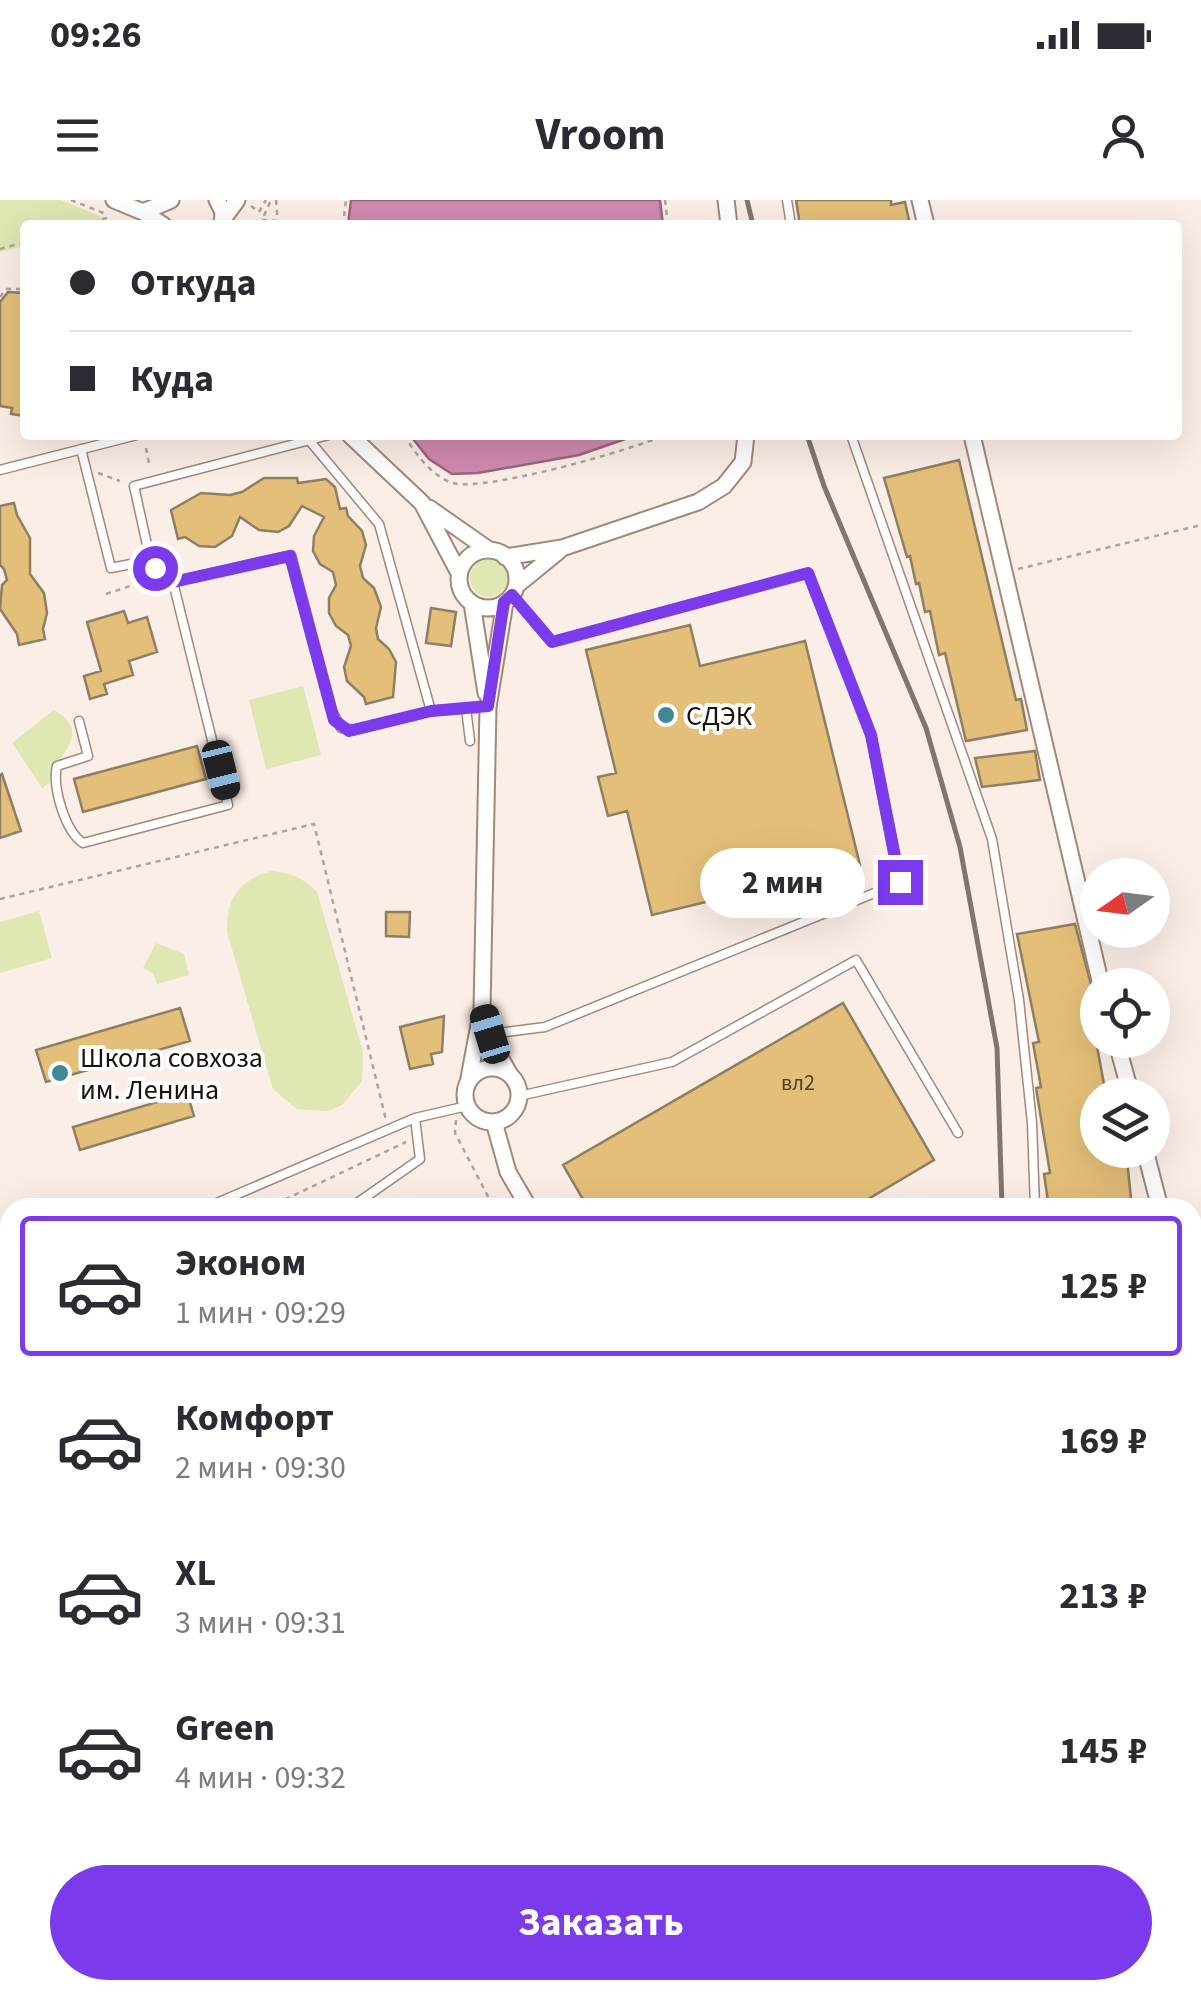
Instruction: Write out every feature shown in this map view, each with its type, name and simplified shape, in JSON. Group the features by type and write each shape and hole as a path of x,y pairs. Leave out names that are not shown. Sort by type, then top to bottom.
{"street":[{"path":"114,200 158,220"},
{"path":"143,212 173,200"},
{"path":"355,440 422,503 505,557 515,569 488,706"},
{"path":"505,557 562,548 698,502 724,486 742,462 745,440"},
{"path":"973,440 1098,968"},
{"path":"422,503 460,573"},
{"path":"472,603 490,608 562,548"},
{"path":"482,1009 520,1096 514,1110 494,1122 478,1118 462,1106 482,1009 488,706 472,603 460,587 460,573 468,558 489,550"},
{"path":"469,1078 490,1067 510,1073"},
{"path":"494,1122 508,1172 523,1198"},
{"path":"1150,1168 1157,1198"}],"lane":[{"path":"0,470 118,440"},
{"path":"79,721 88,756 57,766 54,777 72,836 83,843 228,805 173,582 151,560 134,486 309,440 379,524 431,711"},
{"path":"853,440 992,839 1020,1000 1036,1198"},
{"path":"81,450 111,568 151,560"},
{"path":"173,582 290,556 332,711 341,728 355,730 431,711 488,706"},
{"path":"490,1034 545,1027 900,882 871,735 808,573 552,642 511,594"},
{"path":"466,708 470,741"},
{"path":"520,1096 672,1062 856,960 958,1133"},
{"path":"229,1198 415,1118 462,1106"},
{"path":"365,1198 420,1160 415,1118"}],"path":[{"path":"72,200 113,216 100,220"},
{"path":"241,203 259,212 271,200"},
{"path":"408,440 429,470 455,484 483,483 607,456 651,440"},
{"path":"146,448 150,464"},
{"path":"97,473 120,481"},
{"path":"1004,572 1201,525"},
{"path":"106,594 145,583 161,573"},
{"path":"0,899 314,824 389,1131"},
{"path":"462,1106 455,1133 489,1198"},
{"path":"288,1198 416,1137"}],"green space":[{"path":"0,200 61,200 102,217 20,220 20,247 0,252"},
{"path":"489,559 503,564 508,578 503,592 489,597 475,592 470,578 475,564"},
{"path":"303,686 321,755 266,769 249,700"},
{"path":"54,710 72,728 72,737 49,783 42,788 12,743"},
{"path":"272,871 297,877 317,892 363,1052 362,1081 342,1105 328,1111 297,1109 273,1089 227,932 229,910 237,892 251,879"},
{"path":"39,911 52,958 0,973 0,922"},
{"path":"156,943 184,954 189,975 157,984 153,973 143,968"}],"shaded area":[{"path":"351,200 660,200 662,220 349,220"},
{"path":"414,440 622,440 579,455 478,473 452,474 429,459"}],"building":[{"path":"796,200 891,200 891,205 905,202 909,220 799,220"},
{"path":"8,292 20,293 20,415 11,414 12,408 0,406 0,302"},
{"path":"959,460 1016,700 1021,699 1027,730 966,741 945,653 939,655 930,611 925,612 884,478"},
{"path":"264,478 297,478 298,483 326,479 335,487 340,509 346,508 362,531 366,545 360,566 363,578 374,588 381,607 376,628 378,639 396,662 393,697 366,704 347,681 344,667 351,646 348,635 336,626 329,613 329,598 336,585 333,572 320,564 313,551 314,536 324,517 302,506 289,526 278,532 259,530 240,517 232,536 215,547 199,546 185,537 178,539 171,510 201,493 230,495"},
{"path":"14,503 30,538 30,574 44,593 47,613 45,639 19,645 17,634 0,609 2,585 7,580 0,565 0,506"},
{"path":"431,608 456,612 451,646 426,643"},
{"path":"124,611 128,623 147,617 157,652 129,661 133,675 104,684 107,694 90,699 84,676 101,671 87,622"},
{"path":"690,625 700,666 805,641 860,865 652,915 627,811 608,816 598,777 616,773 586,650"},
{"path":"197,746 206,779 83,812 74,779"},
{"path":"1035,751 1040,780 982,787 975,758"},
{"path":"0,775 21,831 0,838"},
{"path":"386,912 410,912 409,937 386,936"},
{"path":"1075,924 1087,968 1080,968 1080,1058 1099,1058 1103,1078 1080,1078 1080,1168 1128,1168 1131,1198 1048,1198 1044,1174 1050,1173 1033,1043 1039,1042 1017,934"},
{"path":"843,1003 934,1160 870,1198 582,1198 563,1165"},
{"name":"Школа совхоза им. Ленина","path":"180,1008 190,1041 46,1082 36,1050"},
{"path":"444,1016 442,1052 431,1054 433,1064 410,1069 400,1027"},
{"path":"187,1093 194,1116 80,1150 73,1127"}],"railway":[{"path":"747,200 752,220"},
{"path":"809,440 824,486 926,728 960,847 997,1048 1002,1198"}],"place":[{"name":"СДЭК","path":"666,715"},
{"name":"Школа совхоза им. Ленина","path":"60,1073"}],"route":[{"path":"155,568 173,582 286,554 293,558 334,720 349,731 431,711 488,706 504,602 512,595 552,642 808,573 871,735 900,882"}]}
